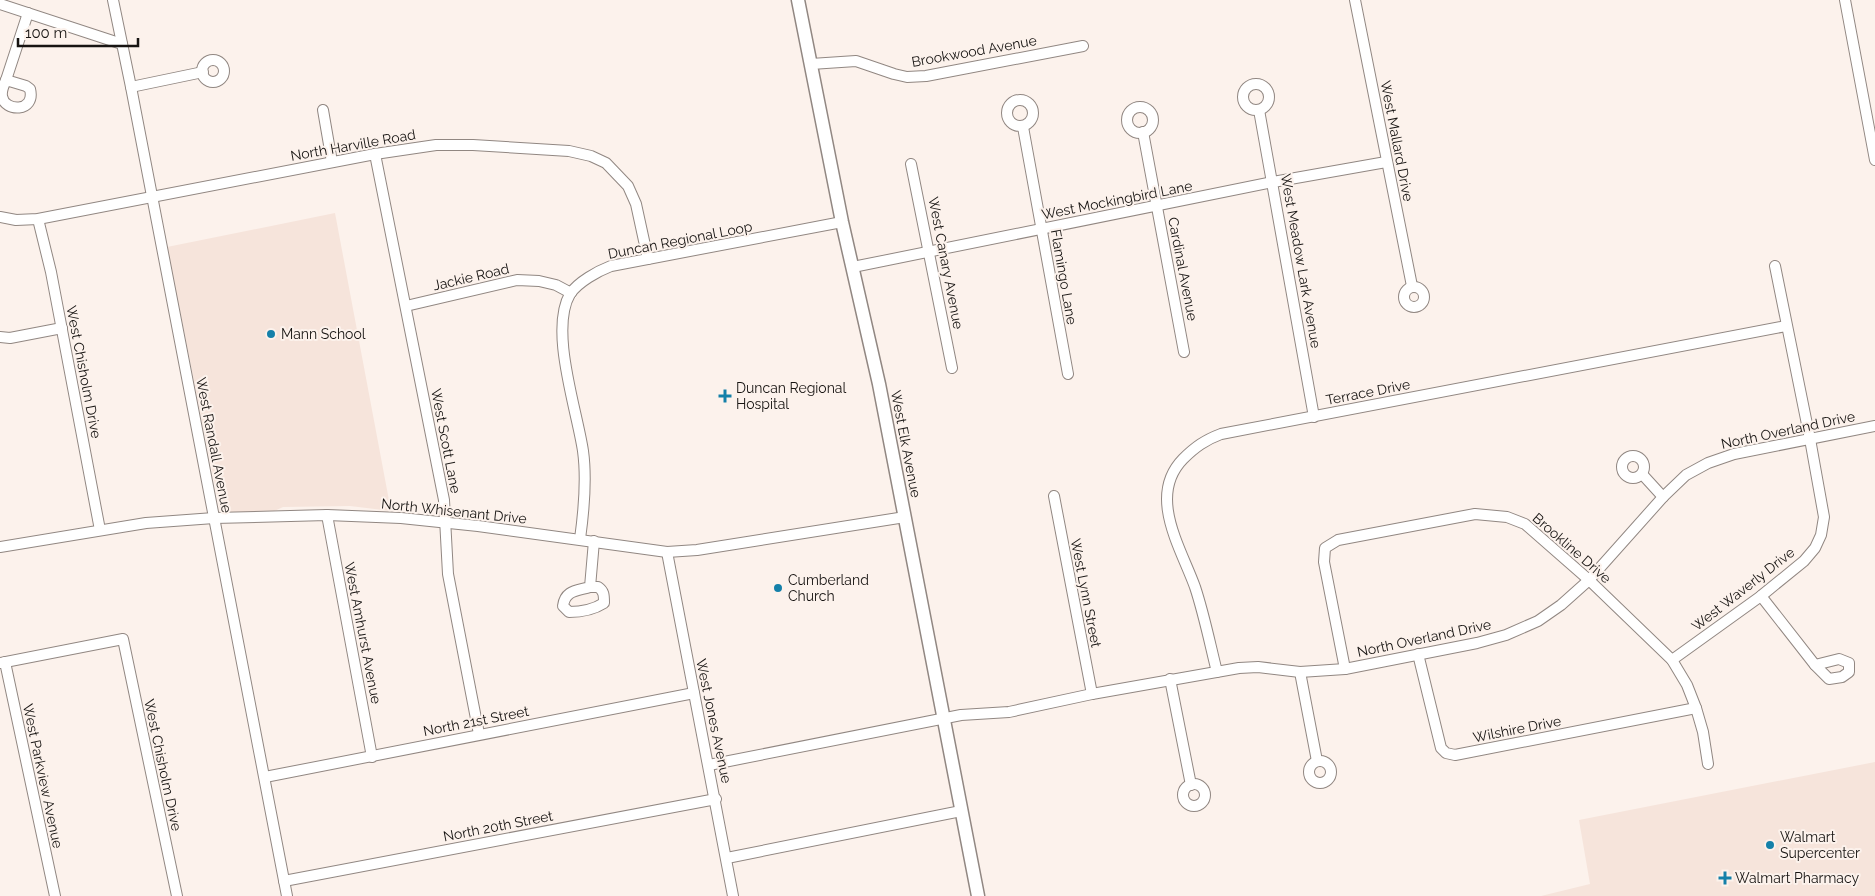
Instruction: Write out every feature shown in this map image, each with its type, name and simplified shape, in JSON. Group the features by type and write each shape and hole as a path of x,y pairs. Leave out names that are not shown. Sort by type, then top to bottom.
{"main road":[{"name":"West Elk Avenue","path":"798,0 842,222 880,384 978,896"}],"street":[{"name":"West Randall Avenue","path":"113,0 287,896"},
{"name":"West Mallard Drive","path":"1356,0 1386,162 1412,286"},
{"path":"1845,0 1875,160"},
{"path":"0,4 122,44"},
{"path":"6,80 28,13"},
{"name":"Brookwood Avenue","path":"811,64 856,61 907,77 926,76 1083,46"},
{"path":"131,87 203,72"},
{"path":"323,110 332,162"},
{"name":"West Meadow Lark Avenue","path":"1259,110 1314,417"},
{"name":"Flamingo Lane","path":"1023,127 1068,374"},
{"name":"Cardinal Avenue","path":"1143,132 1184,352"},
{"name":"North Harville Road","path":"0,217 16,220 38,219 375,154 436,145 473,145 569,151 590,156 606,164 628,186 636,204 648,259"},
{"name":"West Scott Lane","path":"375,154 444,500 448,574 479,734"},
{"name":"West Mockingbird Lane","path":"853,267 1273,182 1386,162"},
{"name":"West Canary Avenue","path":"912,164 952,368"},
{"name":"West Chisholm Drive","path":"38,219 51,272 100,530"},
{"name":"Duncan Regional Loop","path":"571,293 597,272 611,266 842,222"},
{"name":"West Waverly Drive","path":"1672,660 1761,596 1804,561 1815,548 1821,535 1824,517 1775,266"},
{"name":"Jackie Road","path":"406,306 517,280 556,285 571,293"},
{"path":"571,293 562,320 562,342 583,453 585,480 580,539"},
{"name":"Terrace Drive","path":"1217,672 1195,587 1175,538 1168,515 1167,494 1171,478 1179,463 1205,440 1221,434 1786,326"},
{"path":"0,337 10,338 62,328"},
{"name":"North Overland Drive","path":"943,719 961,715 1009,712 1092,694 1240,668 1258,667 1300,672 1344,669 1477,643 1506,635 1538,620 1561,605 1589,580 1663,497 1686,475 1708,463 1734,454 1875,426"},
{"path":"1642,474 1663,497"},
{"name":"West Lynn Street","path":"1054,496 1092,694"},
{"name":"Brookline Drive","path":"1344,669 1324,562 1325,548 1338,540 1475,514 1507,517 1525,524 1589,580 1672,660 1687,685 1696,708 1703,732 1708,764"},
{"name":"North Whisenant Drive","path":"0,547 155,522 214,518 327,515 401,518 478,526 667,552 697,550 905,517"},
{"name":"West Amhurst Avenue","path":"327,515 372,757"},
{"path":"590,587 594,541"},
{"name":"West Jones Avenue","path":"667,552 716,799 733,896"},
{"path":"1761,596 1815,665"},
{"name":"West Chisholm Drive","path":"2,663 123,639 177,896"},
{"name":"Wilshire Drive","path":"1418,654 1441,748 1446,753 1455,755 1696,708"},
{"name":"West Parkview Avenue","path":"2,663 55,896"},
{"path":"1300,672 1318,762"},
{"path":"1170,680 1191,785"},
{"name":"North 21st Street","path":"265,777 694,693"},
{"path":"709,765 943,719"},
{"name":"North 20th Street","path":"284,881 716,799"},
{"path":"727,858 961,811"}],"shaded area":[{"name":"Mann School","path":"335,213 391,511 350,506 283,507 270,513 225,513 220,510 167,247"},
{"name":"Walmart Supercenter","path":"1875,762 1875,896 1541,896 1590,884 1579,820"}],"place":[{"name":"Mann School","path":"271,334"},
{"name":"Duncan Regional Hospital","path":"725,396"},
{"name":"Cumberland Church","path":"778,588"},
{"name":"Walmart Supercenter","path":"1770,845"},
{"name":"Walmart Pharmacy","path":"1725,878"}]}
